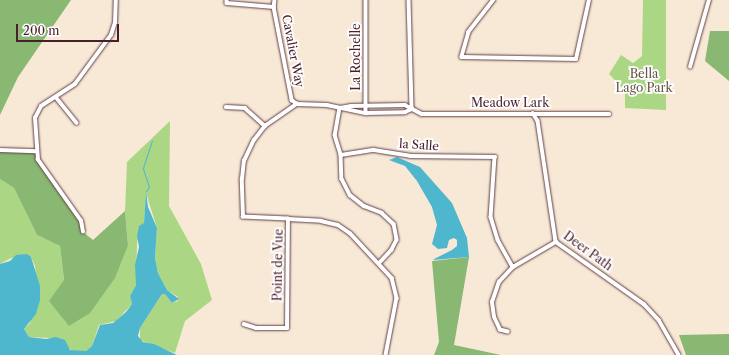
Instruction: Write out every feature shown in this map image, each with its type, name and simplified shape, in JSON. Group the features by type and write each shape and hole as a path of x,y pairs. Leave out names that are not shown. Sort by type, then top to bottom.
{"street":[{"path":"83,232 81,221 38,160 36,151 36,115 41,106 74,84 111,35 115,23 116,0"},
{"path":"227,0 227,3 274,7"},
{"name":"Cavalier Way","path":"275,0 274,7 292,100 297,104"},
{"name":"La Rochelle","path":"366,0 366,113"},
{"path":"297,104 340,108 366,113 405,112 412,109 409,0"},
{"path":"494,0 469,32 462,57 576,59 589,0"},
{"path":"690,67 709,0"},
{"path":"56,97 77,123"},
{"name":"Point de Vue","path":"244,324 261,328 287,328 288,220 245,219 241,214 244,161 254,140 265,126 297,104"},
{"name":"Meadow Lark","path":"340,108 405,105 422,114 609,114"},
{"path":"226,107 245,108 265,126"},
{"path":"340,108 335,135 342,155 342,179 350,195 364,206 382,213 394,224 397,240 392,250 380,263"},
{"name":"Deer Path","path":"533,113 538,121 556,242 644,304 659,320 680,355"},
{"path":"0,150 36,151"},
{"name":"la Salle","path":"342,155 374,150 410,156 495,157 491,217 498,240 513,267"},
{"path":"288,220 322,221 338,225 350,233 380,263 392,278 397,298 386,355"},
{"path":"508,332 500,330 492,302 499,282 513,267 556,242"}],"green space":[{"path":"0,0 71,0 18,77 0,115"},
{"name":"Bella Lago Park","path":"643,0 666,0 666,110 625,108 625,91 609,74 621,55 633,63 642,56"},
{"path":"710,31 729,31 729,81 705,61"},
{"path":"170,121 169,206 201,264 212,300 185,321 175,353 140,340 140,328 162,294 165,294 172,303 178,301 178,297 167,290 158,273 155,258 157,228 146,193 144,223 137,242 136,285 130,296 132,304 116,321 99,325 92,346 86,351 75,352 51,338 29,337 24,329 30,323 36,277 35,266 31,257 11,258 0,264 0,179 14,188 37,235 60,246 64,281 128,245 125,211 127,162"},
{"path":"0,150 36,151 38,160 81,221 83,232 93,240 125,211 128,245 115,278 90,313 69,326 49,301 64,280 60,246 37,235 14,188 0,179"},
{"path":"469,257 454,345 501,355 434,355 439,342 432,261"},
{"path":"729,334 729,355 686,355 679,335"}],"water":[{"path":"397,157 420,167 452,203 467,238 469,257 432,260 457,246 457,240 454,238 449,240 447,248 438,249 432,244 437,225 432,207 417,181 405,166 389,160"},
{"path":"146,191 148,207 157,228 155,258 158,273 167,290 179,299 172,303 165,294 162,294 140,328 138,336 143,342 154,344 177,355 0,355 0,264 10,261 16,255 27,254 31,257 40,286 40,300 36,314 24,329 29,337 46,339 56,337 65,340 70,350 86,351 92,346 100,325 113,323 126,312 132,304 130,296 136,285 135,265 139,247 137,236 139,226 144,223"}],"waterway":[{"path":"146,191 149,187 143,168 152,140"}]}
